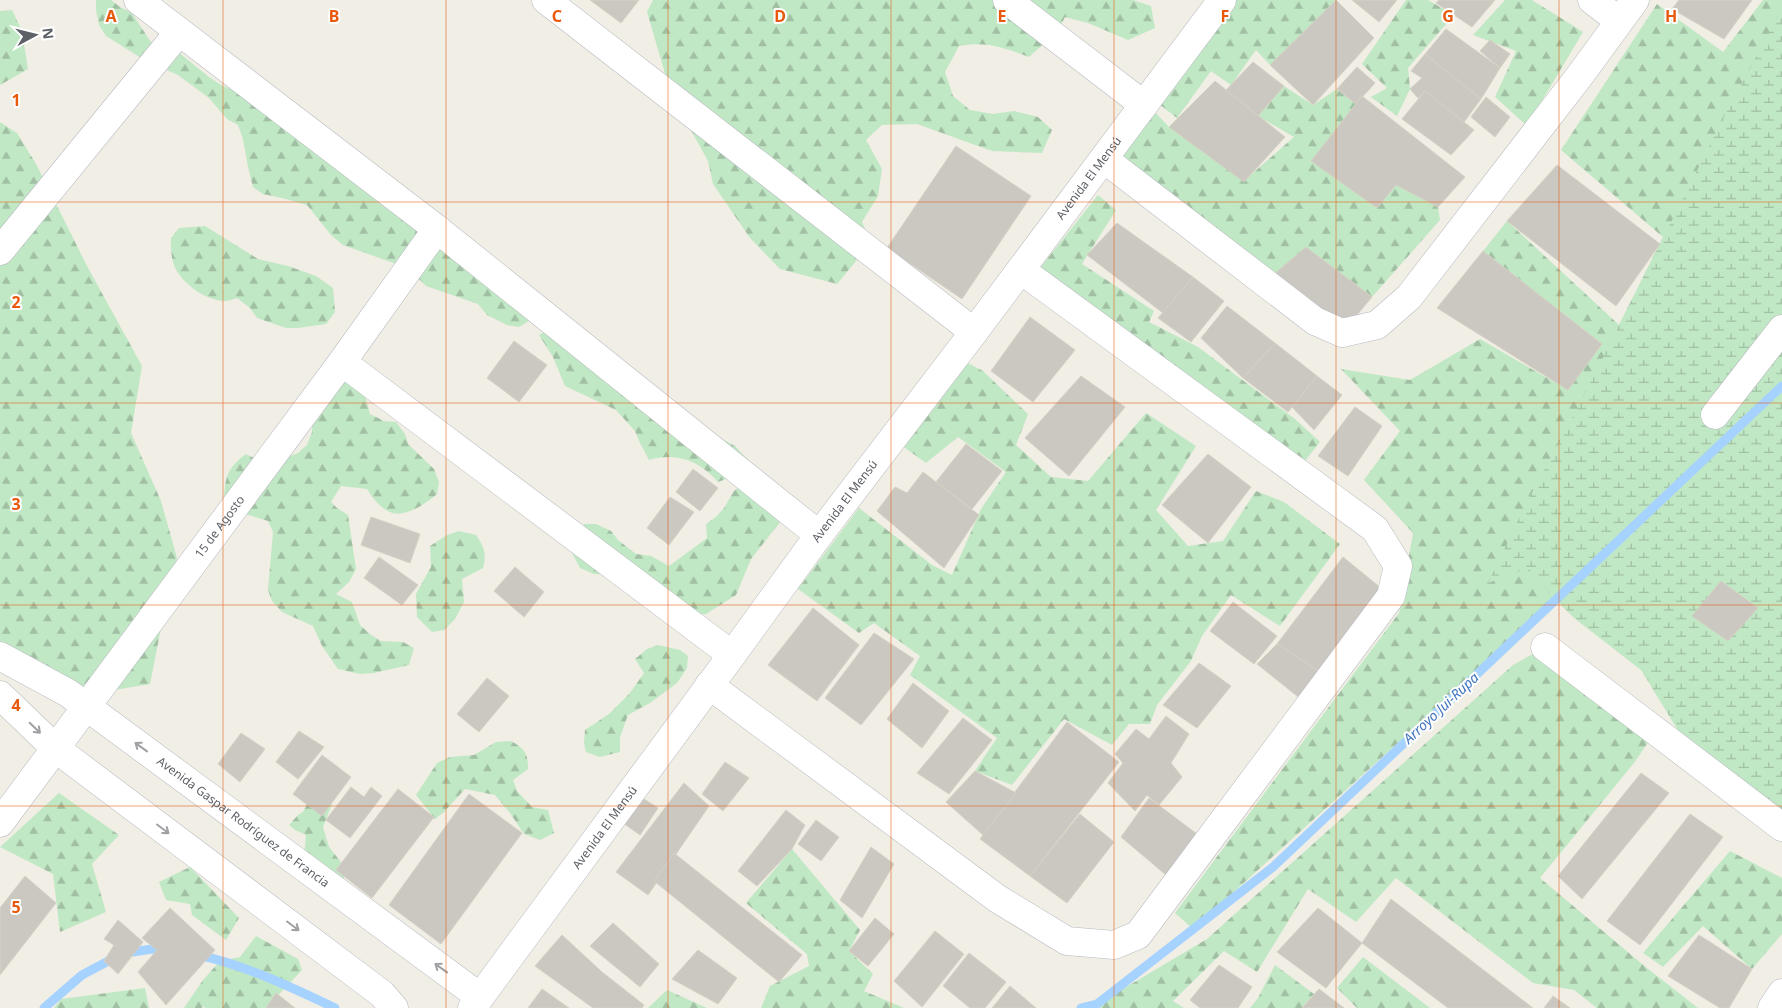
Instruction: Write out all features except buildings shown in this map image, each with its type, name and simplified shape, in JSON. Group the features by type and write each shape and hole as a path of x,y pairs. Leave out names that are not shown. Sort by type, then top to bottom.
{"street":[{"path":"138,0 437,229 819,535"},
{"path":"546,0 974,332"},
{"path":"1007,0 1144,105"},
{"name":"Avenida El Mensú","path":"476,1002 819,535 1021,270 1222,0"},
{"path":"1104,159 1315,321 1342,333 1377,325 1409,297 1581,74 1627,11 1592,0"},
{"path":"0,251 179,32"},
{"name":"15 de Agosto","path":"0,824 342,362 437,229"},
{"path":"709,686 998,899 1067,941 1114,945 1138,935 1144,927 1391,596 1398,566 1375,529 1021,270"},
{"path":"1715,415 1782,329"},
{"path":"342,362 732,655"},
{"path":"1546,648 1782,827"},
{"name":"Avenida Gaspar Rodríguez de Francia","path":"0,656 68,693 86,706 476,1002"},
{"path":"0,695 55,748 382,994 394,1008"},
{"path":"1772,1008 1782,993"}],"green space":[{"path":"96,0 111,0 132,13 150,41 177,51 221,85 240,93 538,315 519,327 507,325 487,315 478,304 426,286 417,277 399,265 343,245 331,235 307,205 263,194 253,187 243,139 238,125 227,119 209,98 178,75 146,61 106,36 99,25"},
{"path":"653,0 1133,0 1151,6 1155,28 1128,40 1088,23 1065,17 1058,31 1029,57 994,46 978,44 959,46 945,72 953,96 970,110 993,114 1014,111 1038,117 1052,130 1042,153 992,151 917,124 882,125 866,140 882,169 878,196 862,222 871,243 837,284 780,269 750,238 713,184 708,161 671,94 647,12"},
{"path":"1235,0 1336,0 1270,65 1256,50 1231,85 1211,71 1177,118 1159,104"},
{"path":"1406,0 1428,0 1454,15 1408,68 1410,89 1397,116 1371,97 1387,88 1362,64"},
{"path":"1505,0 1532,0 1583,32 1527,126 1495,97 1516,51 1473,35"},
{"path":"1763,0 1782,0 1782,293 1695,468 1552,603 1193,929 1175,913 1399,613 1413,533 1364,480 1400,431 1341,369 1410,380 1480,339 1568,390 1601,343 1483,251 1507,221 1619,325 1663,237 1561,150 1657,4 1723,52"},
{"path":"1782,9 1782,816 1698,763 1641,670 1574,618 1544,588 1528,568 1488,583 1529,498 1577,409 1726,113"},
{"path":"12,10 22,31 28,69 0,85 0,11"},
{"path":"1284,86 1313,105 1337,89 1356,104 1311,161 1377,208 1396,185 1438,207 1440,220 1372,297 1306,247 1272,276 1116,156 1153,110 1169,127 1244,181 1294,137 1258,116"},
{"path":"0,122 17,133 36,164 87,266 142,366 131,433 161,501 177,558 150,684 74,697 0,657"},
{"path":"1098,195 1116,210 1082,264 1154,311 1149,322 1198,347 1295,419 1320,442 1300,467 1036,273"},
{"path":"205,226 258,259 288,266 316,276 333,288 335,312 326,324 286,328 257,318 250,308 237,298 226,301 217,300 209,298 193,289 176,269 172,256 171,238 179,228"},
{"path":"559,325 673,400 688,426 735,446 750,462 737,475 718,482 703,469 687,460 669,457 649,460 635,431 616,410 565,386 553,357 539,335"},
{"path":"964,361 983,371 1028,414 1016,445 1051,477 1088,481 1146,413 1196,446 1156,510 1188,546 1223,541 1256,491 1284,502 1340,544 1280,626 1231,595 1202,636 1191,661 1157,705 1150,724 1129,724 1112,745 1064,719 1012,785 975,771 997,738 910,675 920,656 874,623 859,633 798,589 859,508 932,565 952,575 981,509 1006,472 958,437 926,463 901,445"},
{"path":"338,372 363,388 370,414 384,421 396,422 405,434 408,444 434,469 439,482 437,494 427,502 408,512 396,514 390,512 374,499 367,489 341,486 331,502 348,515 356,569 349,582 336,594 352,602 360,625 371,635 381,641 403,642 414,648 409,665 374,673 360,674 338,669 322,646 313,626 282,612 272,601 268,590 273,532 268,521 232,510 224,500 228,474 246,454 258,460 280,460 298,453 307,445 312,432 312,419"},
{"path":"744,483 785,516 751,559 736,595 706,614 682,615 636,575 594,574 580,568 571,551 584,524 596,524 611,531 618,540 636,554 651,556 669,566 707,538 706,524 716,517 734,491"},
{"path":"459,531 476,535 479,539 485,555 483,568 462,579 464,602 455,619 444,630 432,632 417,617 416,594 431,567 430,546 447,535"},
{"path":"658,645 680,650 688,656 687,668 677,683 650,703 628,715 620,737 620,752 600,757 586,752 584,743 585,730 609,714 630,693 644,673 635,659 647,649"},
{"path":"1545,647 1649,741 1634,763 1540,878 1642,964 1698,1008 1597,1008 1574,990 1533,983 1396,878 1356,922 1308,889 1257,972 1224,951 1173,1001 1184,1008 1091,1008 1207,939 1513,665"},
{"path":"511,741 523,749 527,759 528,769 513,780 517,791 532,807 548,810 554,833 540,840 524,834 495,795 465,789 435,819 416,795 437,763 450,757 474,755 496,742"},
{"path":"337,791 323,827 329,847 344,866 344,882 301,861 306,835 289,825 303,812 307,804"},
{"path":"59,793 119,835 92,864 106,912 60,932 53,874 0,847"},
{"path":"792,849 860,930 849,951 873,974 864,991 904,1008 761,1008 770,986 809,966 807,954 746,903"},
{"path":"1730,851 1782,878 1782,934 1752,969 1703,926 1663,967 1643,953"},
{"path":"190,867 239,918 226,940 192,915 190,904 166,900 159,882"},
{"path":"256,936 298,959 302,970 266,1008 205,1008 203,1006 202,1008 184,1008 203,980 220,961 240,957"},
{"path":"1363,957 1430,1008 1357,1008 1337,988"},
{"path":"1275,965 1314,994 1302,1008 1250,1008 1258,998"},
{"path":"145,988 149,1008 54,1008 61,999"},
{"path":"667,990 707,1008 648,1008"}],"waterway":[{"name":"Arroyo Jui-Rupa","path":"1081,1008 1097,1004 1273,867 1782,386"},
{"name":"Arroyo Jui-Rupa","path":"126,953 152,949 168,951"},
{"name":"Arroyo Jui-Rupa","path":"198,955 250,971 335,1008"},
{"name":"Arroyo Jui-Rupa","path":"44,1008 82,975 114,958"}]}
